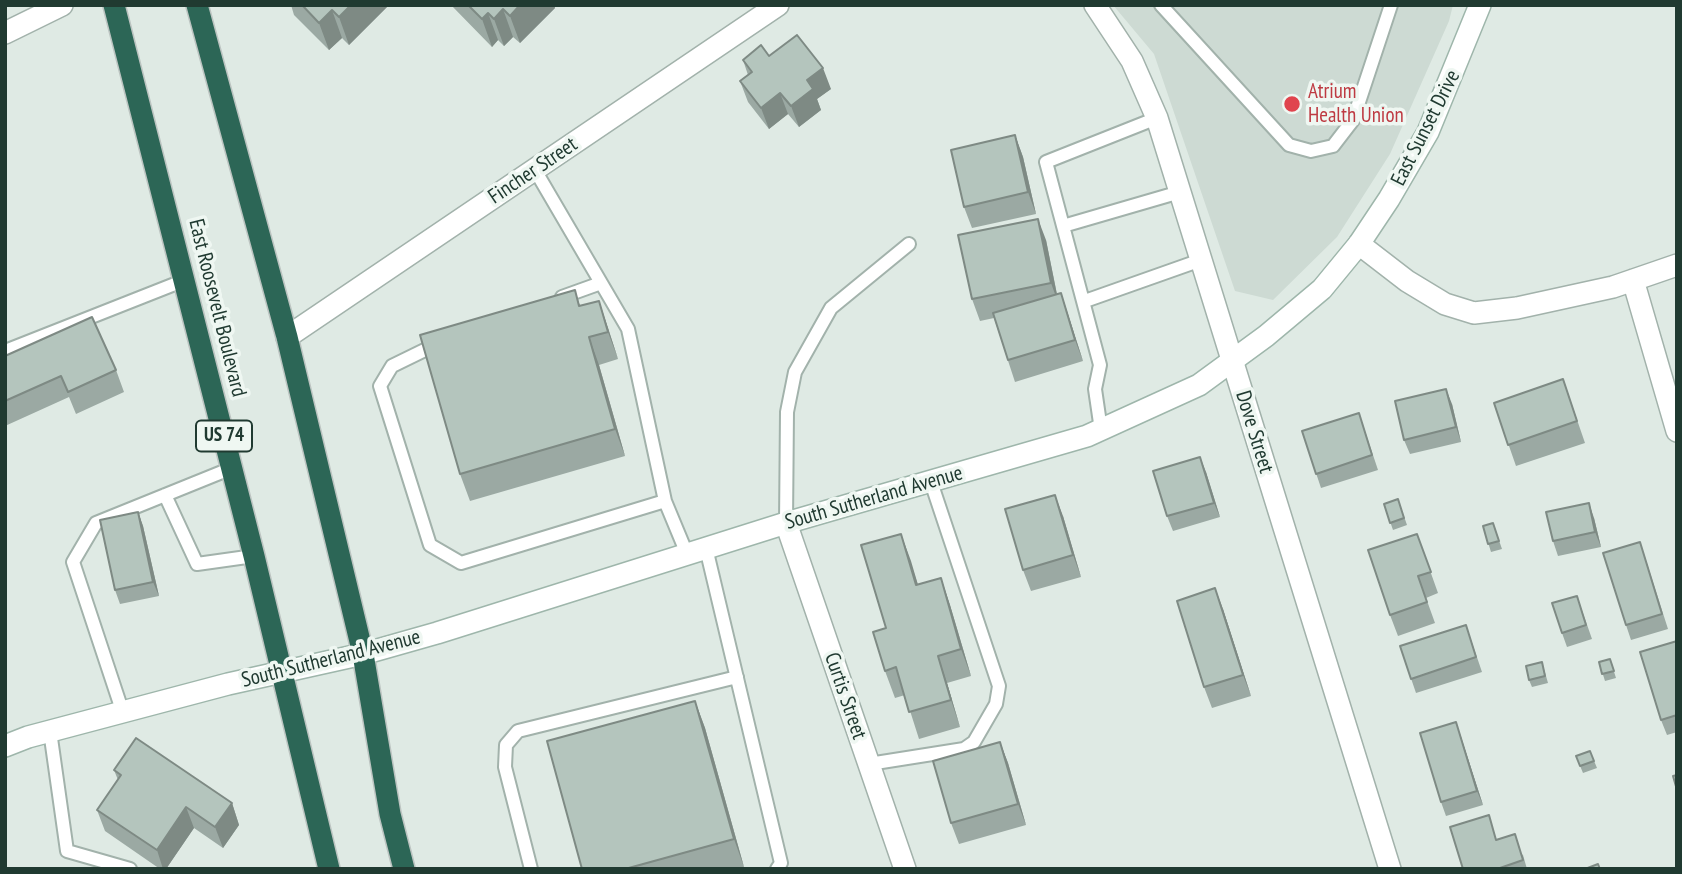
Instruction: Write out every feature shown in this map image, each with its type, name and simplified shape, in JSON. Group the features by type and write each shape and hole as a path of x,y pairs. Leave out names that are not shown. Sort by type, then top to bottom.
{"highway":[{"name":"East Roosevelt Boulevard","path":"114,5 232,468 330,869"},
{"path":"197,5 287,337 363,654 390,814 404,869"}],"street":[{"path":"5,33 62,5"},
{"name":"Fincher Street","path":"287,337 778,5"},
{"name":"Dove Street","path":"1096,5 1132,61 1157,118 1390,869"},
{"name":"East Sunset Drive","path":"1359,244 1428,132 1480,5"},
{"path":"1359,244 1407,281 1446,304 1474,313 1517,308 1633,280 1677,265"},
{"name":"South Sutherland Avenue","path":"5,746 50,731 280,672 363,654 786,523 1101,430 1199,385 1266,336 1322,289 1359,244"},
{"path":"1633,280 1677,431"},
{"name":"Curtis Street","path":"786,523 905,869"}],"lane":[{"path":"1161,5 1289,145 1311,151 1333,146 1353,120 1391,5"},
{"path":"1101,430 1095,389 1100,365 1046,162 1157,118"},
{"path":"535,170 628,329 665,501 697,551 737,677 779,866"},
{"path":"1062,226 1180,192"},
{"path":"786,523 787,412 795,372 831,308 909,244"},
{"path":"1085,301 1201,260"},
{"path":"5,351 184,280"},
{"path":"549,302 601,283"},
{"path":"445,341 392,366 380,386 430,545 461,563 665,501"},
{"path":"124,713 73,562 96,523 232,468"},
{"path":"869,764 964,748 974,742 996,704 999,686 931,482"},
{"path":"165,495 197,564 254,556"},
{"path":"531,869 505,767 506,745 518,731 737,677"},
{"path":"50,731 67,850 130,869"}],"shaded area":[{"name":"Atrium Health Union","path":"1113,5 1453,5 1449,21 1390,154 1337,237 1273,300 1235,291 1154,54"}],"building":[{"path":"302,5 351,5 339,17 332,10 319,23"},
{"path":"468,5 520,5 510,16 503,9 494,19 488,13 482,19"},
{"path":"797,35 823,68 807,80 813,89 791,106 780,93 761,108 740,81 752,72 743,60 761,45 769,56"},
{"path":"1015,135 1028,192 964,207 951,150"},
{"path":"1038,219 1051,283 972,299 958,235"},
{"path":"575,290 579,306 599,301 608,332 589,337 615,429 460,474 420,335"},
{"path":"1061,293 1075,340 1008,360 993,313"},
{"path":"92,317 116,370 68,392 61,376 5,401 5,356"},
{"path":"1563,379 1577,421 1508,445 1494,403"},
{"path":"1446,389 1456,427 1404,440 1395,401"},
{"path":"1359,413 1372,455 1316,474 1302,431"},
{"path":"1200,457 1214,503 1167,516 1153,471"},
{"path":"1055,495 1073,555 1023,570 1005,509"},
{"path":"1398,499 1404,518 1390,523 1384,504"},
{"path":"1589,503 1595,532 1553,541 1546,512"},
{"path":"138,512 153,582 115,590 100,520"},
{"path":"1493,523 1499,541 1488,544 1483,526"},
{"path":"901,534 916,585 941,578 961,649 938,656 951,700 909,712 896,667 885,671 873,632 886,628 861,545"},
{"path":"1417,534 1431,572 1418,576 1427,602 1390,615 1368,550"},
{"path":"1640,542 1662,614 1626,625 1603,553"},
{"path":"1215,588 1243,675 1204,687 1177,601"},
{"path":"1577,596 1586,625 1562,633 1552,603"},
{"path":"1466,625 1476,657 1411,679 1400,646"},
{"path":"1677,641 1677,715 1661,720 1640,652"},
{"path":"1610,659 1614,671 1602,674 1599,662"},
{"path":"1542,662 1545,676 1529,680 1526,666"},
{"path":"695,701 734,839 625,869 582,869 547,741"},
{"path":"1456,722 1477,791 1441,802 1420,733"},
{"path":"136,738 232,803 215,827 186,807 157,850 97,810 121,775 114,770"},
{"path":"1000,742 1018,804 951,823 933,761"},
{"path":"1590,751 1594,761 1580,766 1576,756"},
{"path":"1489,815 1496,840 1515,834 1523,860 1501,869 1463,869 1450,827"},
{"path":"1598,864 1600,869 1585,869"}],"place":[{"name":"Atrium Health Union","path":"1292,104"}]}
